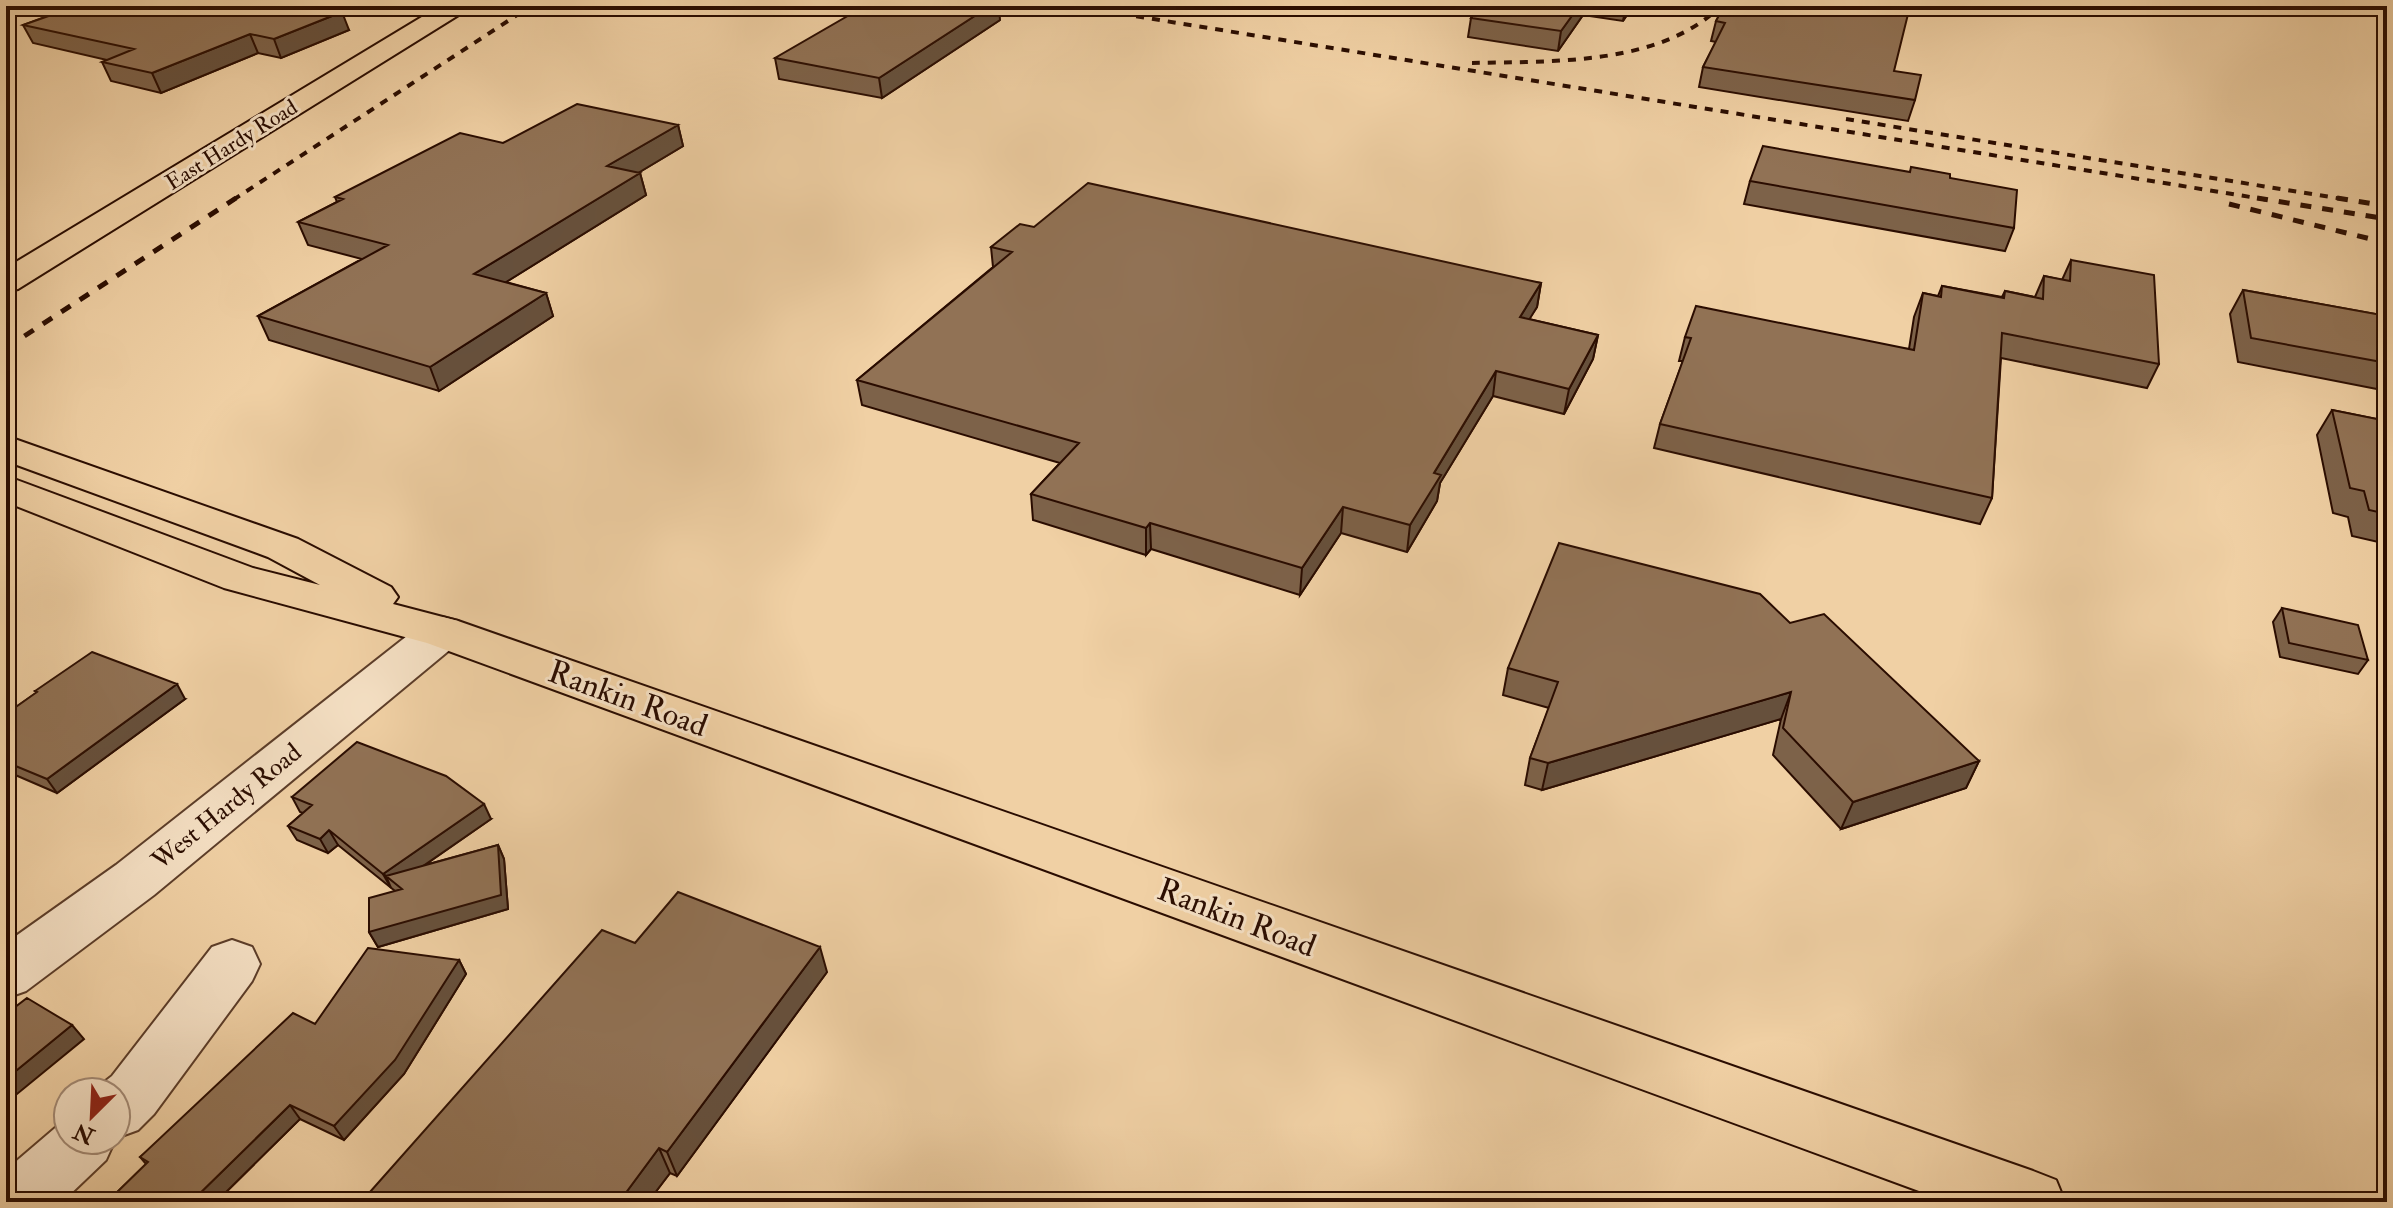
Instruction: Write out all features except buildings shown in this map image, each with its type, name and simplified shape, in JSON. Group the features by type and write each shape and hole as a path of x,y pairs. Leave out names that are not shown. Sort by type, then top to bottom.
{"main road":[{"name":"East Hardy Road","path":"6,282 457,6"},
{"name":"Rankin Road","path":"6,448 283,548 442,632"},
{"name":"Rankin Road","path":"6,488 239,578 442,632 2033,1202"}],"street":[{"name":"West Hardy Road","path":"6,974 135,880 442,632"},
{"path":"132,1096 232,964"},
{"path":"17,1202 67,1156"}],"railway":[{"path":"233,200 531,6"},
{"path":"1073,6 2269,200"},
{"path":"1472,63 1570,60 1636,50 1696,26 1721,6"},
{"path":"1846,119 2349,200"},
{"path":"6,348 236,198"},
{"path":"2257,198 2387,219"},
{"path":"2337,198 2387,206"},
{"path":"2229,204 2387,243"}]}
